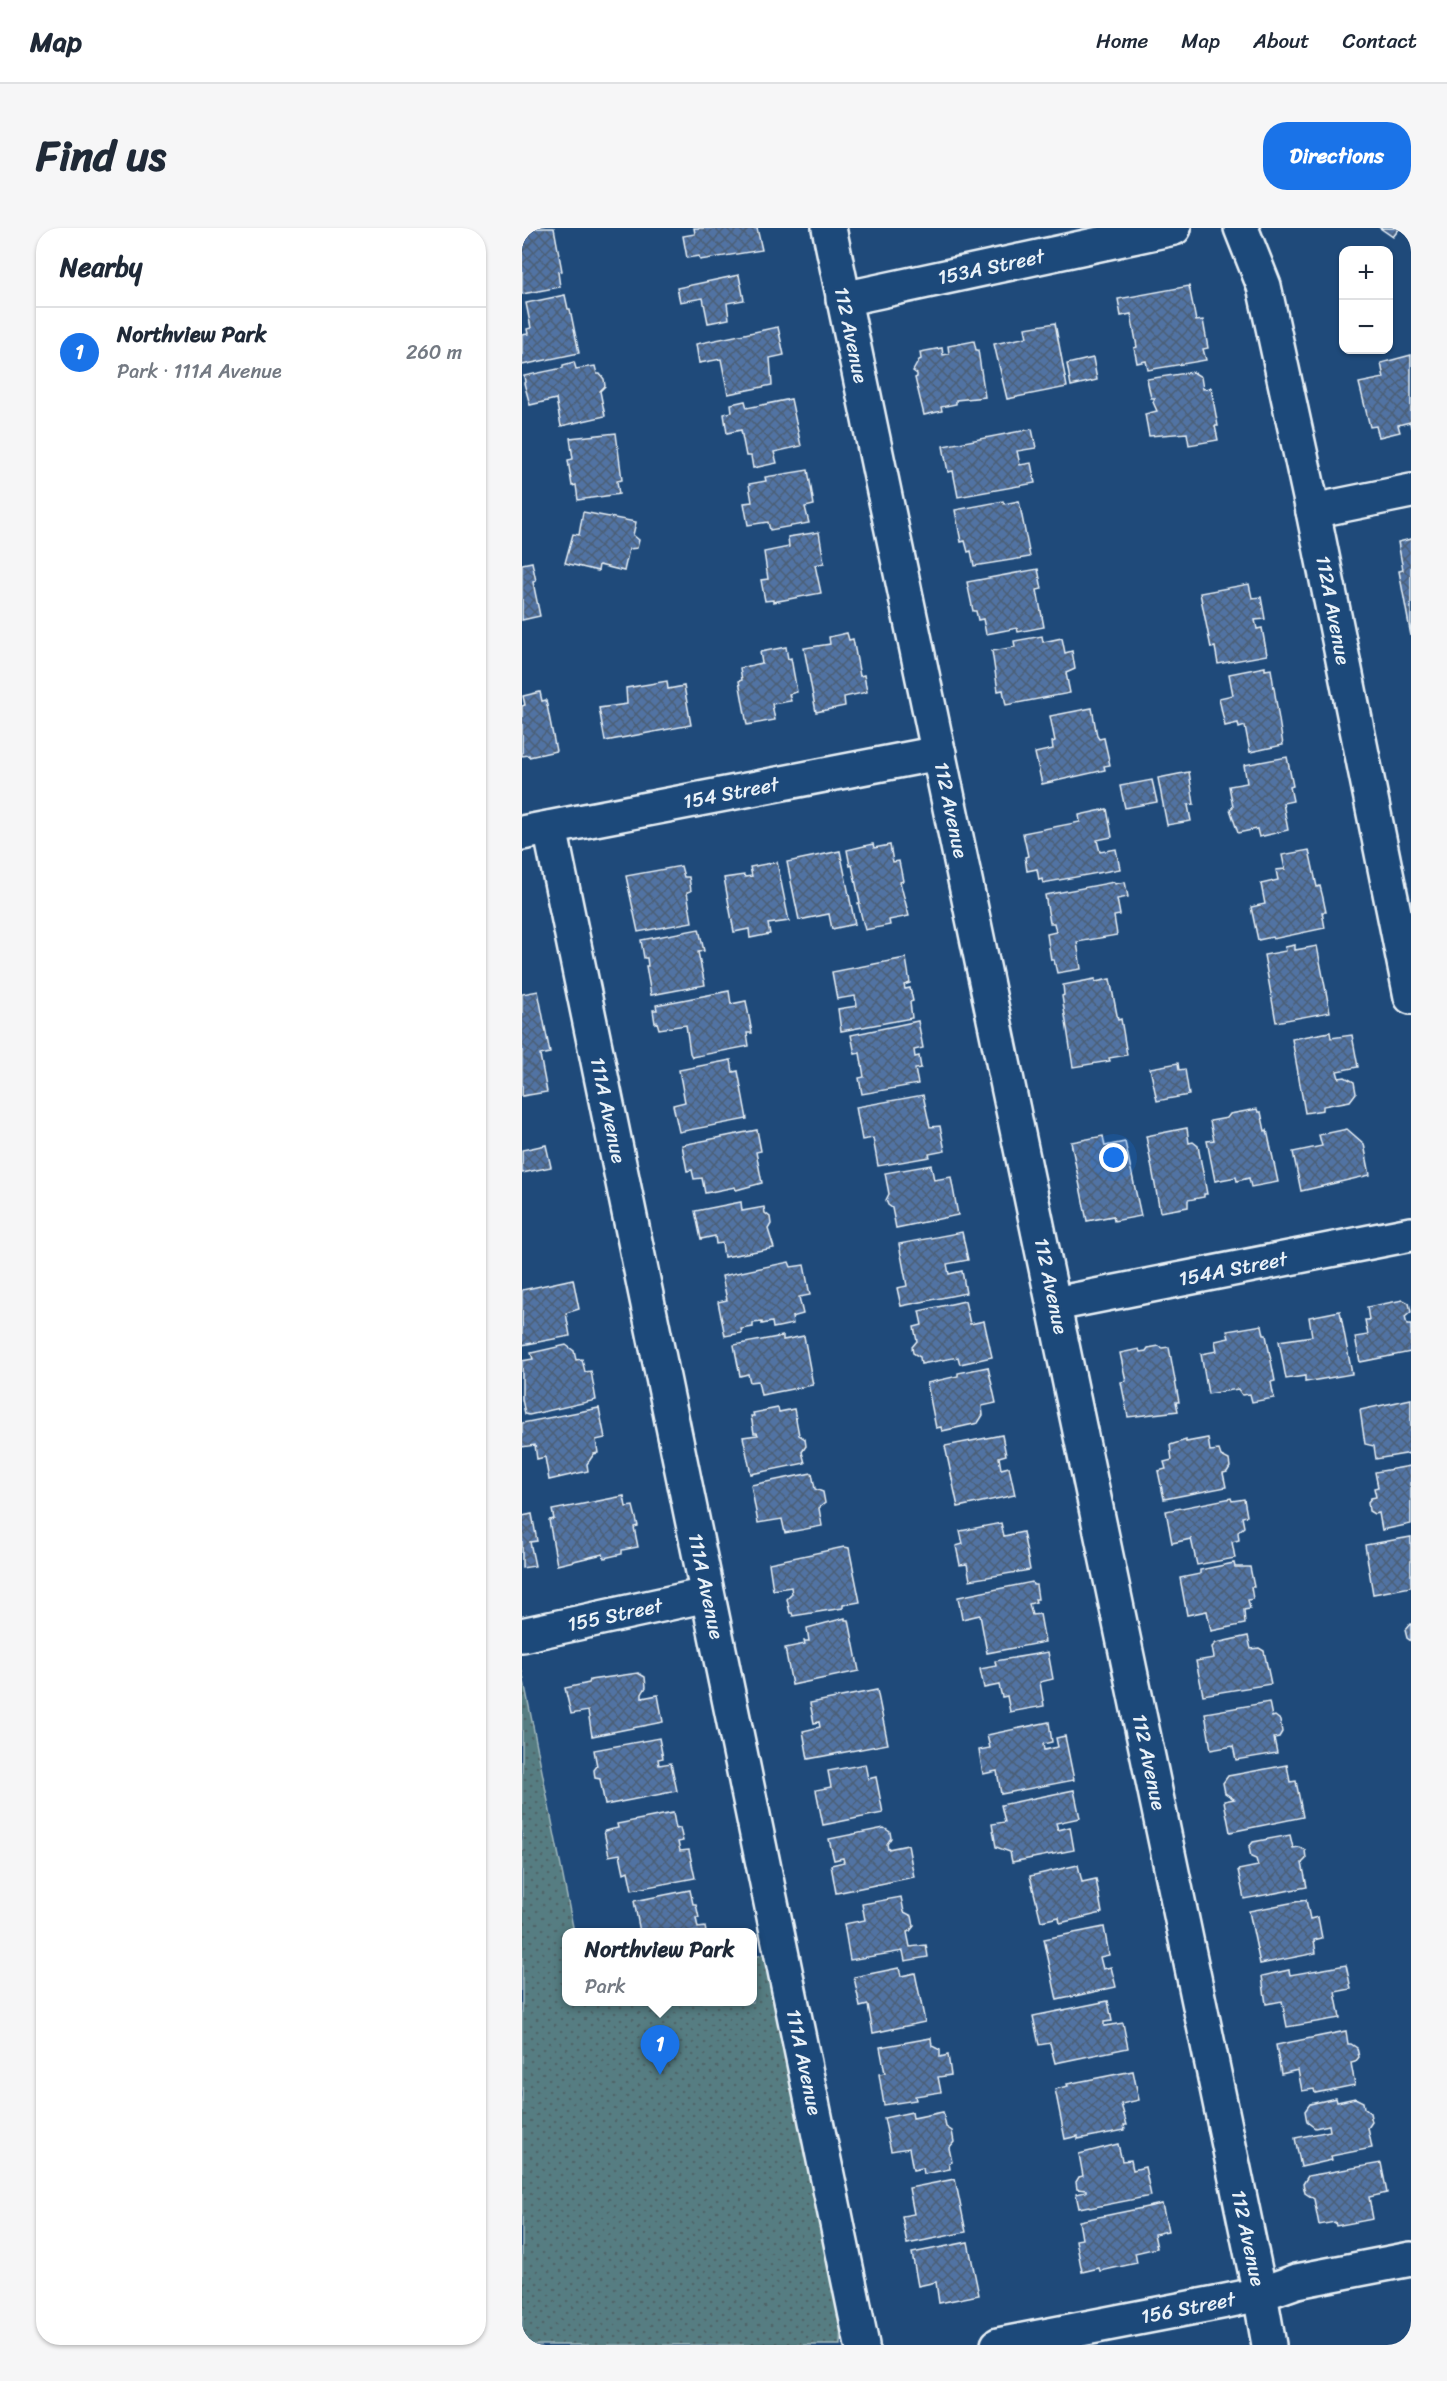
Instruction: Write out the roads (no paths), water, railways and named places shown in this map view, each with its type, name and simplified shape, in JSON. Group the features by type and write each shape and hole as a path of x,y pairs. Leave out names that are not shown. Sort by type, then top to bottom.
{"street":[{"name":"112 Avenue","path":"829,228 1055,1304 1269,2345"},
{"name":"153A Street","path":"843,299 1174,228"},
{"name":"112A Avenue","path":"1241,228 1264,286 1313,511 1411,997"},
{"path":"1313,511 1411,491"},
{"name":"154 Street","path":"536,830 939,753"},
{"name":"111A Avenue","path":"536,830 708,1595 862,2345"},
{"name":"154A Street","path":"1055,1304 1411,1234"},
{"name":"155 Street","path":"522,1635 708,1595"},
{"name":"156 Street","path":"998,2345 1260,2294 1297,2282 1411,2259"}],"place":[{"name":"Northview Park","path":"660,2075"}]}
